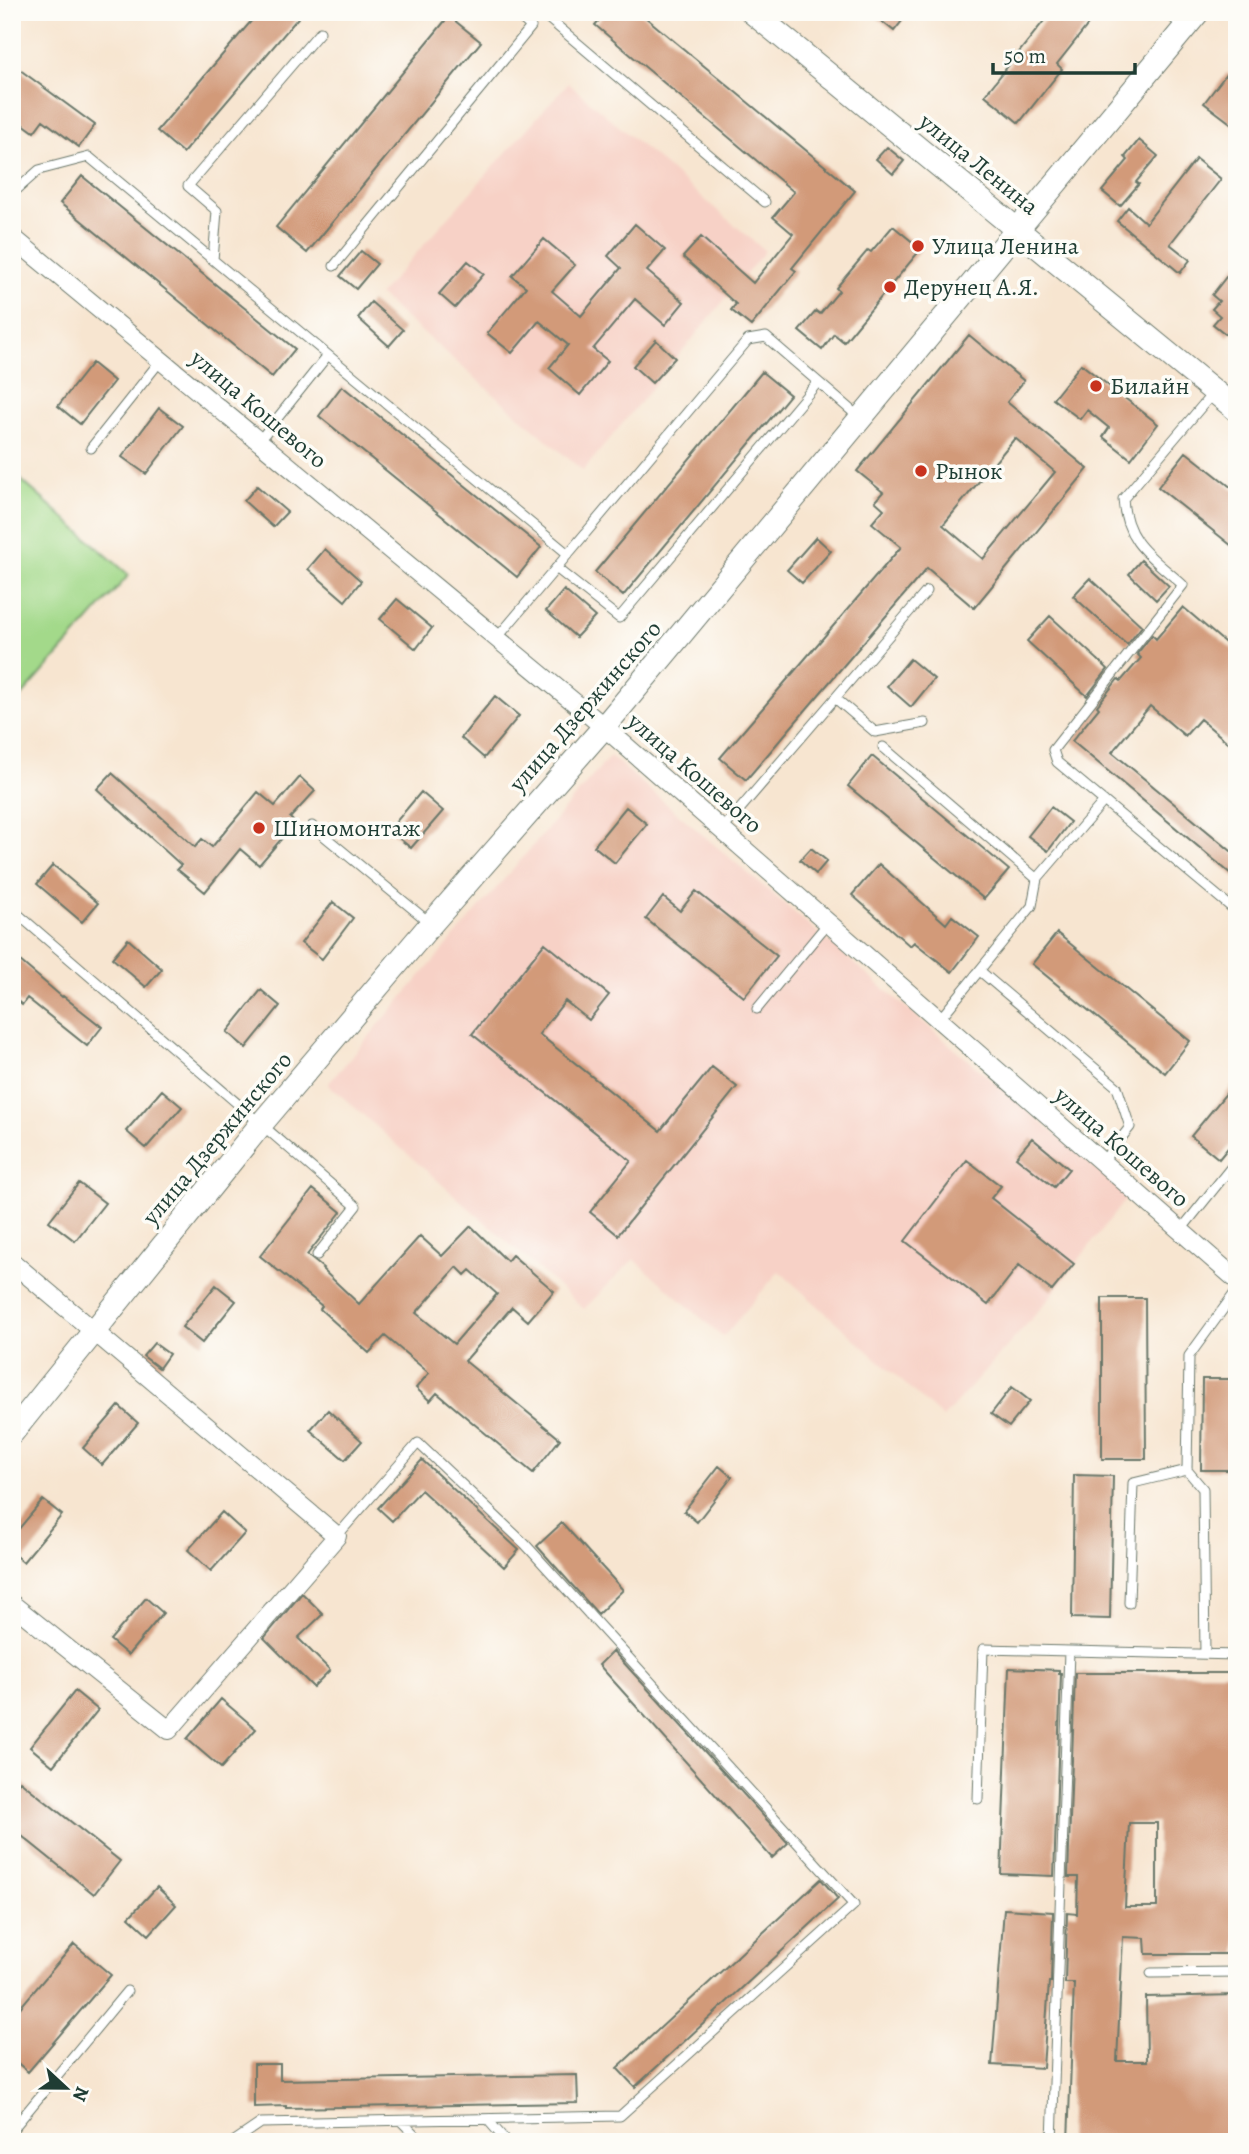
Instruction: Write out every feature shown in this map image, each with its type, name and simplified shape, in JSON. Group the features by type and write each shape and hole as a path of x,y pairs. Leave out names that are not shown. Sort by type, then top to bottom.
{"street":[{"name":"улица Ленина","path":"752,12 1237,410"},
{"name":"улица Дзержинского","path":"12,1433 262,1123 431,924 604,727 1191,20"},
{"name":"улица Кошевого","path":"12,237 604,727 1237,1280"},
{"path":"12,1262 337,1536 169,1730 12,1604"}],"lane":[{"path":"514,12 531,27"},
{"path":"1166,12 1191,20"},
{"path":"334,266 542,13 765,201"},
{"path":"213,260 217,211 188,186 320,32"},
{"path":"12,194 39,170 89,157 568,554"},
{"path":"497,638 748,340 766,337 860,419"},
{"path":"259,441 328,355"},
{"path":"91,448 161,360"},
{"path":"556,568 619,618 818,382"},
{"path":"1214,392 1123,499 1124,518 1135,541 1183,584 1053,750 1057,762 1237,912"},
{"path":"722,830 927,591"},
{"path":"835,698 875,732 925,723"},
{"path":"883,747 1037,879"},
{"path":"939,1020 1032,905 1037,879 1104,801"},
{"path":"312,826 431,924"},
{"path":"13,910 356,1206 317,1255"},
{"path":"757,1009 828,923"},
{"path":"980,971 1117,1087 1130,1127 1102,1162"},
{"path":"1180,1231 1237,1160"},
{"path":"1205,1654 1203,1489 1187,1470 1189,1356 1237,1290"},
{"path":"233,2142 261,2123 620,2116 854,1905 525,1544 418,1443 337,1536"},
{"path":"1129,1603 1133,1483 1187,1470"},
{"path":"978,1799 983,1649 1237,1655"},
{"path":"1052,2142 1069,1651"},
{"path":"1151,1973 1237,1972"},
{"path":"12,2130 127,1991"},
{"path":"487,2119 507,2142"},
{"path":"401,2121 422,2142"}],"shaded area":[{"path":"568,83 765,251 583,471 379,295"},
{"path":"610,756 1128,1196 1043,1306 943,1418 779,1271 723,1337 634,1259 584,1309 328,1084"}],"green space":[{"path":"12,472 129,575 12,707"}],"building":[{"path":"259,12 303,12 183,153 157,131"},
{"path":"606,12 639,12 855,191 792,268 796,271 751,326 731,310 736,304 683,257 701,237 753,283 793,234 773,217 794,192 595,25"},
{"path":"870,12 909,12 894,31"},
{"path":"1051,12 1098,12 1057,64 1062,69 1019,123 985,95"},
{"path":"449,16 481,42 307,253 276,227"},
{"path":"12,64 95,125 79,147 43,120 34,132 12,116"},
{"path":"1227,73 1237,80 1237,128 1204,103"},
{"path":"1139,140 1158,156 1120,206 1102,191 1128,160 1125,157"},
{"path":"887,147 904,161 893,174 876,159"},
{"path":"1196,159 1221,179 1170,244 1190,260 1180,273 1117,221 1128,207 1146,223"},
{"path":"82,176 295,349 272,377 60,203"},
{"path":"635,224 665,250 647,271 684,302 665,325 635,299 593,349 608,361 580,395 549,368 568,345 539,321 512,353 487,333 526,287 512,276 544,239 575,265 552,291 581,316 621,268 608,256"},
{"path":"893,226 921,249 844,342 834,334 822,350 799,331 816,311 820,314 839,291 836,288 868,250 871,252"},
{"path":"361,251 377,264 356,289 340,276"},
{"path":"468,261 484,274 455,308 439,294"},
{"path":"1237,263 1237,331 1234,329 1228,336 1213,324 1220,316 1212,309 1219,301 1212,295"},
{"path":"371,302 403,330 389,346 358,318"},
{"name":"Рынок","path":"969,335 1024,381 1007,402 1088,469 974,608 927,568 746,780 720,758 901,547 872,523 884,509 875,501 883,492 857,471","holes":["1015,438 1055,472 983,559 943,525"]},
{"path":"656,340 675,358 652,383 633,366"},
{"path":"92,363 114,381 80,424 58,406"},
{"path":"1081,364 1158,424 1131,459 1103,437 1109,428 1087,410 1080,419 1053,399"},
{"path":"762,372 790,395 623,596 595,572"},
{"path":"342,386 541,547 517,577 319,416"},
{"path":"159,408 183,426 146,474 122,457"},
{"path":"1186,452 1237,492 1237,550 1158,487"},
{"path":"257,486 287,512 273,527 244,501"},
{"path":"816,537 831,551 802,583 787,570"},
{"path":"325,549 361,581 345,601 308,569"},
{"path":"1141,560 1169,586 1156,600 1129,574"},
{"path":"1090,578 1142,626 1127,645 1073,596"},
{"path":"564,590 595,617 576,637 546,611"},
{"path":"397,599 432,628 416,649 380,619"},
{"path":"1183,607 1237,653 1237,750 1200,719 1185,736 1150,706 1112,752 1237,856 1237,879 1072,741 1118,679 1121,681 1141,658 1137,654 1152,635 1156,639"},
{"path":"1050,616 1108,669 1087,696 1027,641"},
{"path":"910,659 934,679 911,707 887,686"},
{"path":"495,696 519,716 484,758 461,738"},
{"path":"872,756 1009,870 984,899 848,786"},
{"path":"112,773 195,847 202,839 212,847 258,792 275,806 300,777 315,791 290,818 295,823 259,865 240,849 205,892 177,869 181,865 97,789"},
{"path":"421,792 443,811 411,848 389,830"},
{"path":"626,807 647,824 615,863 594,846"},
{"path":"1051,807 1070,822 1048,851 1028,836"},
{"path":"811,848 827,861 816,874 800,860"},
{"path":"879,864 946,924 952,916 979,937 952,972 914,942 910,946 852,895"},
{"path":"53,865 98,903 82,922 37,884"},
{"path":"696,891 777,956 744,997 646,919 663,897 680,911"},
{"path":"333,902 353,918 322,959 301,943"},
{"path":"1057,933 1190,1041 1165,1073 1032,964"},
{"path":"128,939 162,969 146,987 112,958"},
{"path":"545,943 609,995 589,1020 565,1001 539,1034 660,1131 712,1067 737,1087 618,1235 590,1212 631,1161 472,1034"},
{"path":"12,954 102,1027 87,1046 27,998 22,1005 12,996"},
{"path":"261,990 280,1006 246,1048 227,1032"},
{"path":"1237,1080 1237,1137 1219,1159 1191,1136"},
{"path":"162,1090 182,1107 146,1148 126,1131"},
{"path":"1032,1138 1069,1169 1054,1187 1016,1157"},
{"path":"967,1160 1001,1186 991,1198 1074,1264 1052,1291 1019,1265 988,1305 905,1241"},
{"path":"79,1183 105,1203 75,1241 49,1221"},
{"path":"313,1189 341,1212 307,1255 359,1304 420,1236 442,1256 471,1226 507,1261 512,1255 554,1291 528,1321 512,1307 465,1361 560,1439 533,1473 437,1393 430,1401 416,1388 429,1373 385,1336 369,1353 320,1309 322,1306 260,1256","holes":["457,1267 465,1275 470,1270 497,1294 454,1344 416,1313"]},
{"path":"216,1285 236,1301 202,1343 182,1327"},
{"path":"1102,1298 1145,1298 1146,1459 1102,1459"},
{"path":"154,1343 169,1354 159,1368 143,1356"},
{"path":"1202,1379 1237,1379 1237,1470 1201,1470"},
{"path":"1012,1387 1030,1401 1009,1427 991,1414"},
{"path":"119,1406 138,1423 102,1465 83,1448"},
{"path":"328,1410 362,1441 345,1460 310,1430"},
{"path":"422,1460 519,1550 504,1567 421,1490 392,1521 378,1508"},
{"path":"719,1466 732,1477 697,1522 684,1511"},
{"path":"1074,1475 1113,1476 1110,1619 1072,1618"},
{"path":"43,1500 62,1515 23,1562 12,1553 12,1537"},
{"path":"222,1512 245,1533 211,1571 188,1550"},
{"path":"562,1523 623,1590 598,1614 537,1546"},
{"path":"302,1593 323,1614 298,1638 330,1670 313,1687 264,1638"},
{"path":"146,1598 163,1613 128,1655 110,1640"},
{"path":"613,1651 788,1843 772,1858 599,1665"},
{"path":"1009,1668 1059,1670 1061,1673 1054,1876 1001,1874"},
{"path":"1075,1673 1237,1673 1237,1954 1146,1954 1145,1938 1123,1937 1117,2061 1147,2061 1146,1997 1237,1995 1237,2142 1068,2142 1074,1983 1065,1983 1067,1913 1077,1914 1078,1877 1068,1877","holes":["1129,1823 1157,1823 1157,1907 1125,1907"]},
{"path":"75,1691 98,1710 53,1766 30,1747"},
{"path":"221,1699 256,1729 221,1768 187,1739"},
{"path":"20,1781 120,1861 94,1894 12,1828 12,1791"},
{"path":"821,1879 838,1899 635,2087 617,2068"},
{"path":"157,1887 176,1905 149,1935 129,1917"},
{"path":"1004,1909 1053,1912 1051,1982 1043,2068 992,2065"},
{"path":"74,1944 111,1975 28,2072 12,2058 12,2017"},
{"path":"254,2064 280,2064 280,2080 577,2075 578,2103 254,2107"}],"place":[{"name":"Улица Ленина","path":"918,246"},
{"name":"Дерунец А.Я.","path":"890,287"},
{"name":"Билайн","path":"1096,386"},
{"name":"Рынок","path":"921,471"},
{"name":"Шиномонтаж","path":"259,828"}]}
